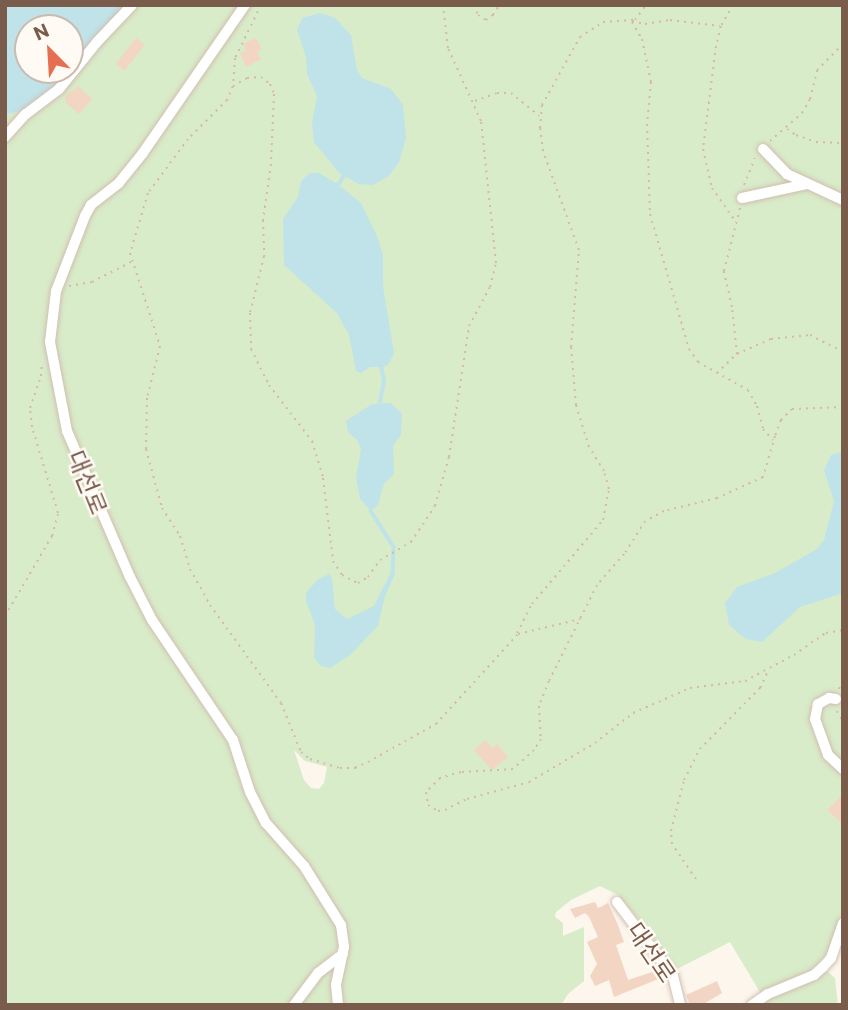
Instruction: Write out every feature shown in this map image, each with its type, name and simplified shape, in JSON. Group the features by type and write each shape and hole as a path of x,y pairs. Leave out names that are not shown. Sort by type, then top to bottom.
{"lane":[{"path":"5,137 26,114 59,89 97,42 132,5"},
{"name":"대선로","path":"245,5 143,153 119,183 91,205 57,288 50,350 68,431 130,577 159,631 233,740 250,792 266,823 304,866 334,911 344,937 336,985 338,1005"},
{"path":"763,149 778,167 843,200"},
{"path":"742,198 807,184"},
{"path":"836,699 829,698 818,704 815,719 828,755 843,769"},
{"name":"대선로","path":"617,902 673,976 680,1005"},
{"path":"752,1005 768,994 814,975 823,967 831,958 843,923"},
{"path":"294,1005 318,973 343,954"}],"path":[{"path":"261,5 235,58 233,86 219,111 188,139 144,200 130,253 160,346 160,359 149,391 144,432 162,508 180,536 187,562 204,595 281,703 304,756 340,768 355,768 421,734 453,708 514,636 532,604 603,520 609,489 604,471 589,447 576,405 571,347 579,250 546,160 540,116 546,95 580,37 603,22 619,19 645,24 680,21 721,26"},
{"path":"233,86 247,78 261,77 270,84 274,94 271,164 263,220 264,256 249,326 254,359 279,399 307,431 323,478 331,550 337,569 347,580 358,583 390,554 400,550 426,524 442,491 469,326 494,276 491,195 481,121 449,48 443,5"},
{"path":"474,5 478,15 485,20 493,15 499,5"},
{"path":"631,21 638,18 646,5"},
{"path":"733,5 721,26 705,115 703,149 712,188 736,223"},
{"path":"631,21 642,39 651,82 647,182 654,232 689,349 698,362 748,390 757,406 763,429 773,441"},
{"path":"474,102 497,93 511,93 540,116"},
{"path":"787,128 796,135 816,142 843,143"},
{"path":"57,288 92,282 131,262"},
{"path":"717,373 737,354 771,340 810,335 843,352"},
{"path":"5,616 52,536 58,513 32,427 30,408 41,376 42,358 50,350"},
{"path":"843,407 792,409 781,420 765,473 758,481 717,498 664,511 645,521 624,554 597,585 541,697 543,731 534,750 513,769 461,772 440,778 426,792 426,799 432,809 445,810 467,799 536,778 595,743 633,713 663,699 708,684 745,681 826,633 843,630"},
{"path":"514,636 580,619"},
{"path":"696,879 672,845 671,831 684,780 700,749 760,688 769,669"}],"green space":[{"path":"130,5 242,5 137,155 114,182 90,203 46,340 61,420 134,593 223,727 242,786 258,818 290,853 335,918 341,944 290,1005 5,1005 5,115 25,110 61,84 84,84 84,57"},
{"path":"248,5 843,5 843,765 830,752 819,722 821,704 832,701 833,697 819,700 813,710 816,735 826,756 843,771 843,795 827,810 843,825 843,913 829,951 812,971 761,994 730,942 675,970 646,928 618,895 600,886 571,900 556,912 555,917 563,923 563,936 584,927 584,981 568,994 561,1005 341,1005 339,986 347,945 344,926 306,864 263,813 236,741 163,635 133,579 70,431 53,347 58,292 86,218 95,205 126,181","holes":["294,750 305,761 327,767 324,783 319,789 311,788 304,780"]},
{"path":"332,966 336,967 332,1005 299,1005 315,982"},
{"path":"827,971 835,978 838,1005 757,1005"}],"water":[{"path":"5,5 130,5 84,57 84,14 14,14 14,84 61,84 25,110 5,115"},
{"path":"320,13 335,18 351,35 357,70 362,78 391,89 403,105 406,138 399,162 389,176 373,185 359,184 339,173 314,142 312,123 317,96 307,74 306,57 297,30 302,18"},
{"path":"310,173 319,173 336,183 361,203 377,236 383,255 383,286 394,353 384,367 370,367 361,373 356,371 349,335 337,313 284,265 283,219 298,197 301,181"},
{"path":"391,403 402,414 401,435 393,446 394,474 384,484 378,505 371,511 360,499 356,477 361,450 358,441 348,432 346,421 372,404"},
{"path":"843,451 843,593 800,607 762,642 746,639 729,625 725,603 737,587 775,573 817,549 824,540 834,501 824,470 831,455"},
{"path":"329,574 332,578 335,609 347,619 374,606 390,574 395,574 385,596 378,626 349,656 330,668 321,666 314,658 315,625 306,601 306,593 317,580"}],"building":[{"path":"136,38 145,45 124,71 116,64"},
{"path":"256,38 262,50 257,52 261,59 246,67 240,53 246,50 243,44"},
{"path":"78,86 92,99 79,114 65,102 66,96"},
{"path":"486,740 492,748 497,744 508,757 492,770 474,750"},
{"path":"843,794 843,825 827,810"},
{"path":"595,902 598,908 608,903 618,925 624,942 616,945 628,980 658,970 661,978 614,997 609,980 595,986 590,976 597,964 587,942 598,937 585,913 575,918 570,909"},
{"path":"717,981 722,993 702,1005 690,1005 686,995"}],"waterway":[{"path":"338,185 344,176"},
{"path":"380,402 384,381 381,367"},
{"path":"371,511 394,547 393,573"}]}
